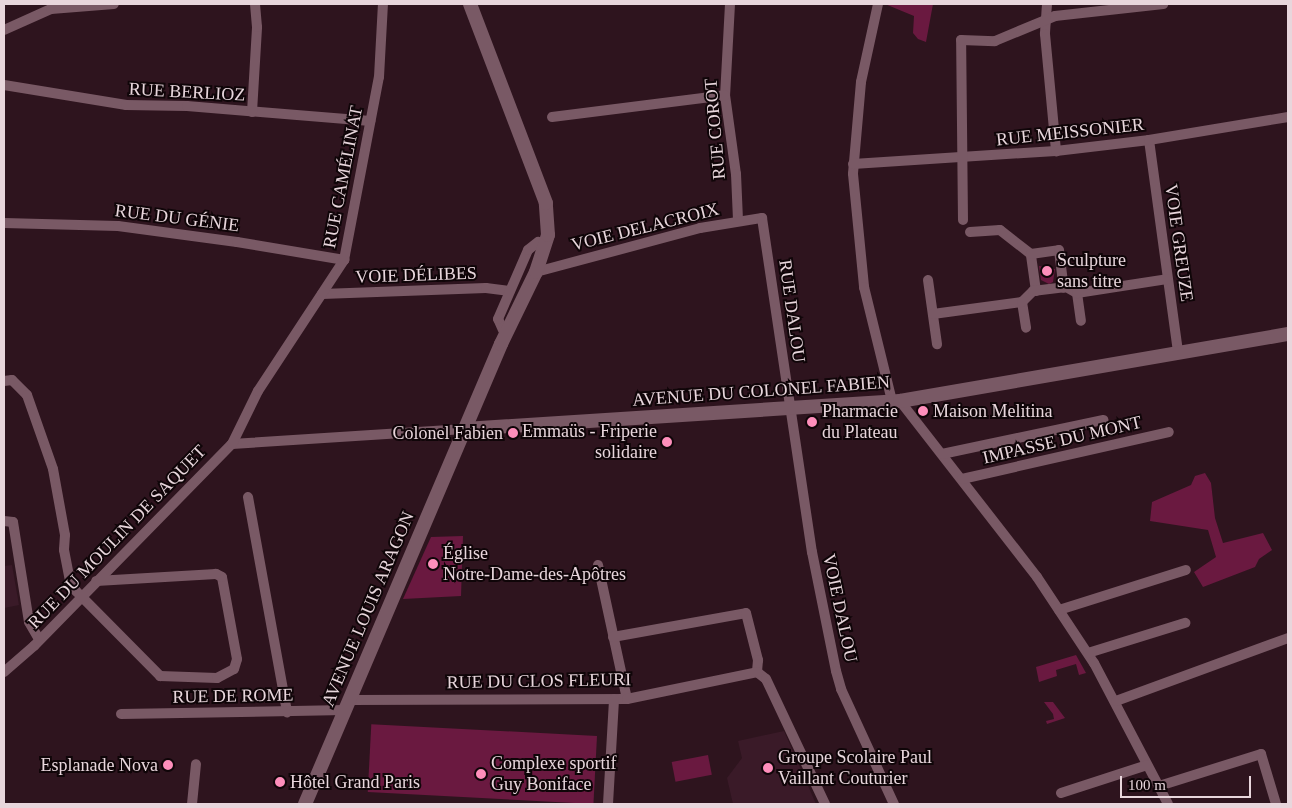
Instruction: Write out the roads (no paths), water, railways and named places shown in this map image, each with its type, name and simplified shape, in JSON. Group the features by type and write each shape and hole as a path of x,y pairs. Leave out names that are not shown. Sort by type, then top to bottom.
{"main road":[{"path":"470,4 514,122 520,152 538,203 540,226 538,242 503,330 502,344"},
{"name":"AVENUE LOUIS ARAGON","path":"305,804 465,429 544,251 548,219 529,155 514,122"},
{"name":"AVENUE DU COLONEL FABIEN","path":"465,429 896,401 1178,351 1288,334"}],"street":[{"path":"4,30 51,9 114,4"},
{"path":"252,112 257,27 255,4"},
{"name":"RUE CAMÉLINAT","path":"232,444 258,391 344,260 380,68 383,4"},
{"name":"RUE COROT","path":"730,4 725,95 736,174 738,220"},
{"path":"878,4 860,82 853,164 864,287 896,401 962,479 1059,610 1088,653 1116,701 1147,766 1168,804"},
{"path":"1047,4 1047,20 1044,34 1056,151"},
{"path":"963,220 961,40 995,41 1047,20 1163,4"},
{"name":"RUE BERLIOZ","path":"4,85 126,105 187,106 370,121"},
{"path":"552,117 725,95"},
{"name":"RUE MEISSONIER","path":"853,164 962,159 1056,151 1149,140 1288,117"},
{"name":"VOIE GREUZE","path":"1149,140 1178,351"},
{"name":"VOIE DELACROIX","path":"536,272 700,228 738,220 762,218"},
{"name":"RUE DALOU","path":"762,218 789,408"},
{"name":"RUE DU GÉNIE","path":"4,223 118,226 237,242 344,260"},
{"path":"970,232 1000,230 1031,254 1036,291"},
{"path":"503,330 498,319 528,250 538,242"},
{"path":"1031,254 1059,250 1064,288"},
{"path":"933,314 1022,302 1036,291 1064,288 1077,293 1167,279"},
{"path":"928,280 937,344"},
{"name":"VOIE DÉLIBES","path":"322,294 486,288 510,291"},
{"path":"1077,293 1081,321"},
{"path":"1022,302 1026,328"},
{"path":"8,380 27,395 53,469 71,585 160,676 217,678 234,669 237,659 222,577 216,574 96,581"},
{"name":"VOIE DALOU","path":"789,408 812,552 841,689 894,804"},
{"path":"942,454 1103,420"},
{"name":"AVENUE DU COLONEL FABIEN","path":"232,444 465,429"},
{"name":"IMPASSE DU MONT","path":"962,479 1169,432"},
{"name":"RUE DU MOULIN DE SAQUET","path":"4,672 39,640 232,444"},
{"path":"248,497 287,712"},
{"path":"8,521 29,622 39,640"},
{"path":"598,565 627,698"},
{"path":"1059,610 1186,570"},
{"path":"613,637 746,613 758,660 757,672 766,679 825,804"},
{"path":"1088,653 1185,623"},
{"path":"1116,701 1288,638"},
{"name":"RUE DU CLOS FLEURI","path":"348,705 627,698 757,672"},
{"path":"608,804 614,699"},
{"name":"RUE DE ROME","path":"121,714 287,712 348,705"},
{"path":"1159,786 1261,754 1276,804"},
{"path":"192,804 196,764"},
{"path":"1061,793 1147,766"}],"place":[{"name":"Sculpture sans titre","path":"1047,271"},
{"name":"Maison Melitina","path":"923,411"},
{"name":"Pharmacie du Plateau","path":"812,422"},
{"name":"Colonel Fabien","path":"513,433"},
{"name":"Emmaüs - Friperie solidaire","path":"667,442"},
{"name":"Église Notre-Dame-des-Apôtres","path":"433,564"},
{"name":"Esplanade Nova","path":"168,765"},
{"name":"Groupe Scolaire Paul Vaillant Couturier","path":"768,768"},
{"name":"Complexe sportif Guy Boniface","path":"481,774"},
{"name":"Hôtel Grand Paris","path":"280,782"}]}
